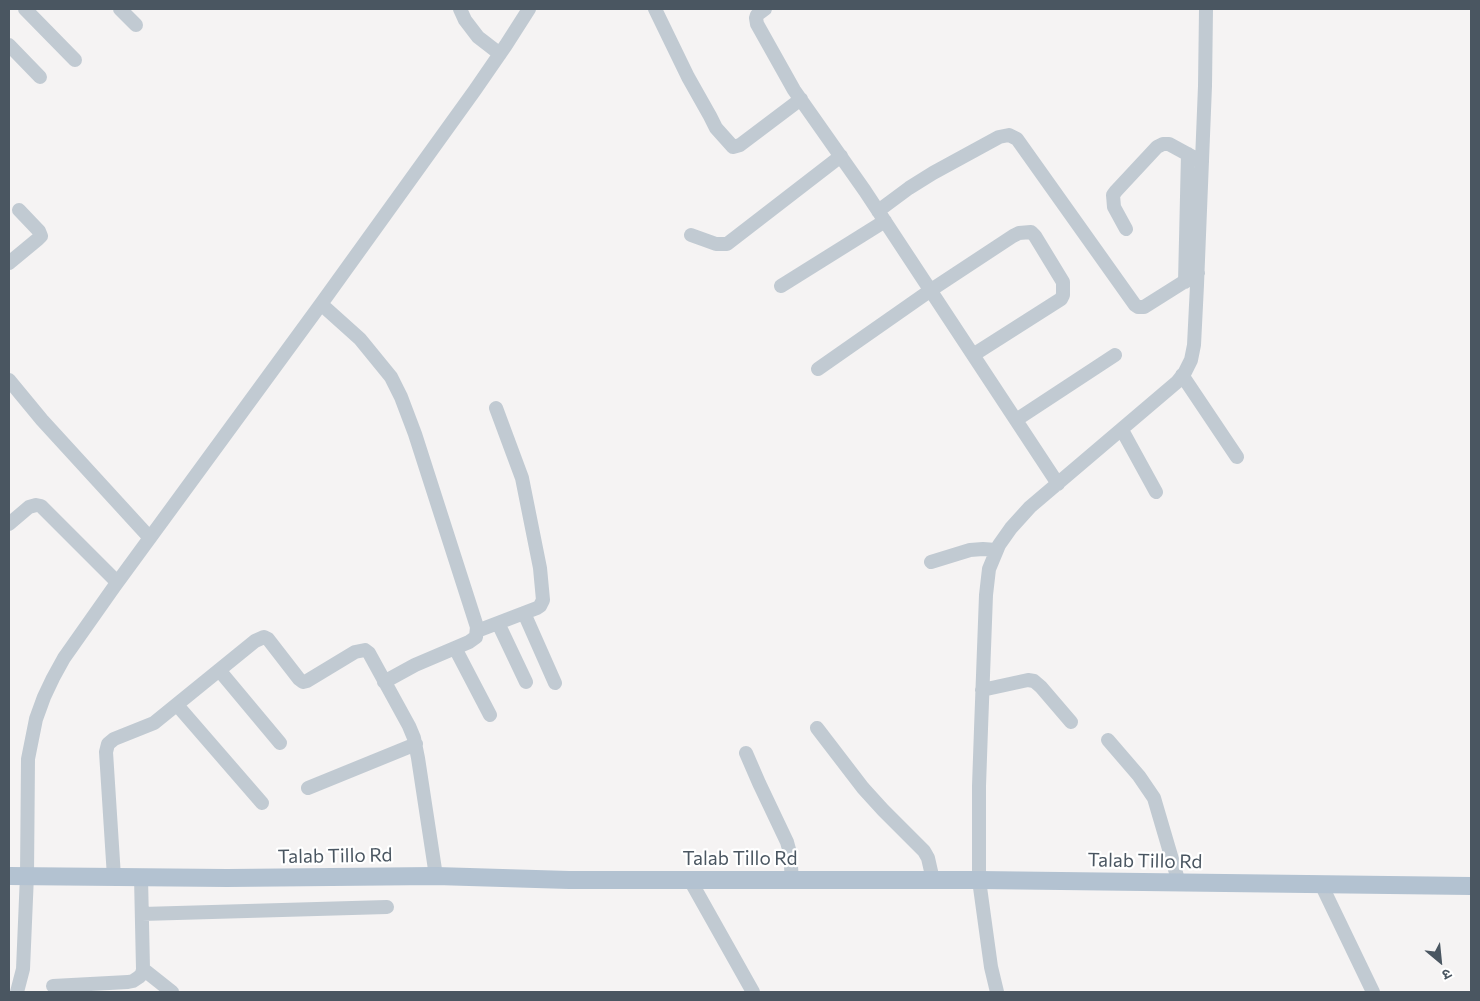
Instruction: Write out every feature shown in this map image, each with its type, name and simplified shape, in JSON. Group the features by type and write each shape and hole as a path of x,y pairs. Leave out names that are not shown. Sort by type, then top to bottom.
{"main road":[{"name":"Talab Tillo Rd","path":"9,876 227,878 436,876 570,880 979,880 1471,886"}],"street":[{"path":"25,9 75,60"},
{"path":"120,9 136,25"},
{"path":"460,9 465,20 478,37 500,54"},
{"path":"17,992 23,969 27,876 28,759 36,719 53,678 64,658 117,582 321,304 500,54 529,9"},
{"path":"655,9 688,77 716,128 732,147 740,146 801,99"},
{"path":"765,9 756,18 757,24 772,53 801,99 882,216 1058,484"},
{"path":"931,562 964,552 990,549 1030,507 1177,382 1191,360 1194,344 1191,278 1194,158 1206,9"},
{"path":"9,45 40,77"},
{"path":"782,286 882,216 909,188 999,137 1009,135 1017,139 1135,305 1144,307 1191,278"},
{"path":"1126,230 1114,207 1113,200 1116,191 1160,145 1169,144 1194,158"},
{"path":"691,235 720,245 730,242 841,156"},
{"path":"9,263 41,236 39,231 19,210"},
{"path":"818,369 930,290 1013,236 1030,232 1035,236 1063,282 1064,290 1061,299 973,355"},
{"path":"321,304 360,339 385,369 401,397 416,434 477,631 476,637 473,639 415,665 384,682"},
{"path":"1016,420 1115,355"},
{"path":"1182,375 1238,457"},
{"path":"9,380 150,538"},
{"path":"477,631 537,608 544,600 540,568 522,478 496,408"},
{"path":"1122,430 1156,492"},
{"path":"9,524 29,507 41,506 117,582"},
{"path":"990,549 982,690 979,880 991,967 997,992"},
{"path":"524,613 556,683"},
{"path":"498,623 526,682"},
{"path":"114,877 106,747 114,739 154,723 255,641 264,637 268,638 301,681 308,680 355,652 365,650 369,653 409,726 416,744 436,876"},
{"path":"455,648 490,714"},
{"path":"219,670 280,743"},
{"path":"982,690 1028,680 1034,681 1071,722"},
{"path":"177,705 262,803"},
{"path":"817,728 863,788 924,851 928,858 933,880"},
{"path":"1108,740 1139,776 1154,798 1179,883"},
{"path":"308,788 416,744"},
{"path":"746,754 787,842 790,853 792,880"},
{"path":"53,986 128,982 140,977 143,969 142,877"},
{"path":"690,880 753,992"},
{"path":"1321,884 1373,992"},
{"path":"142,914 387,907"},
{"path":"143,969 172,992"}]}
